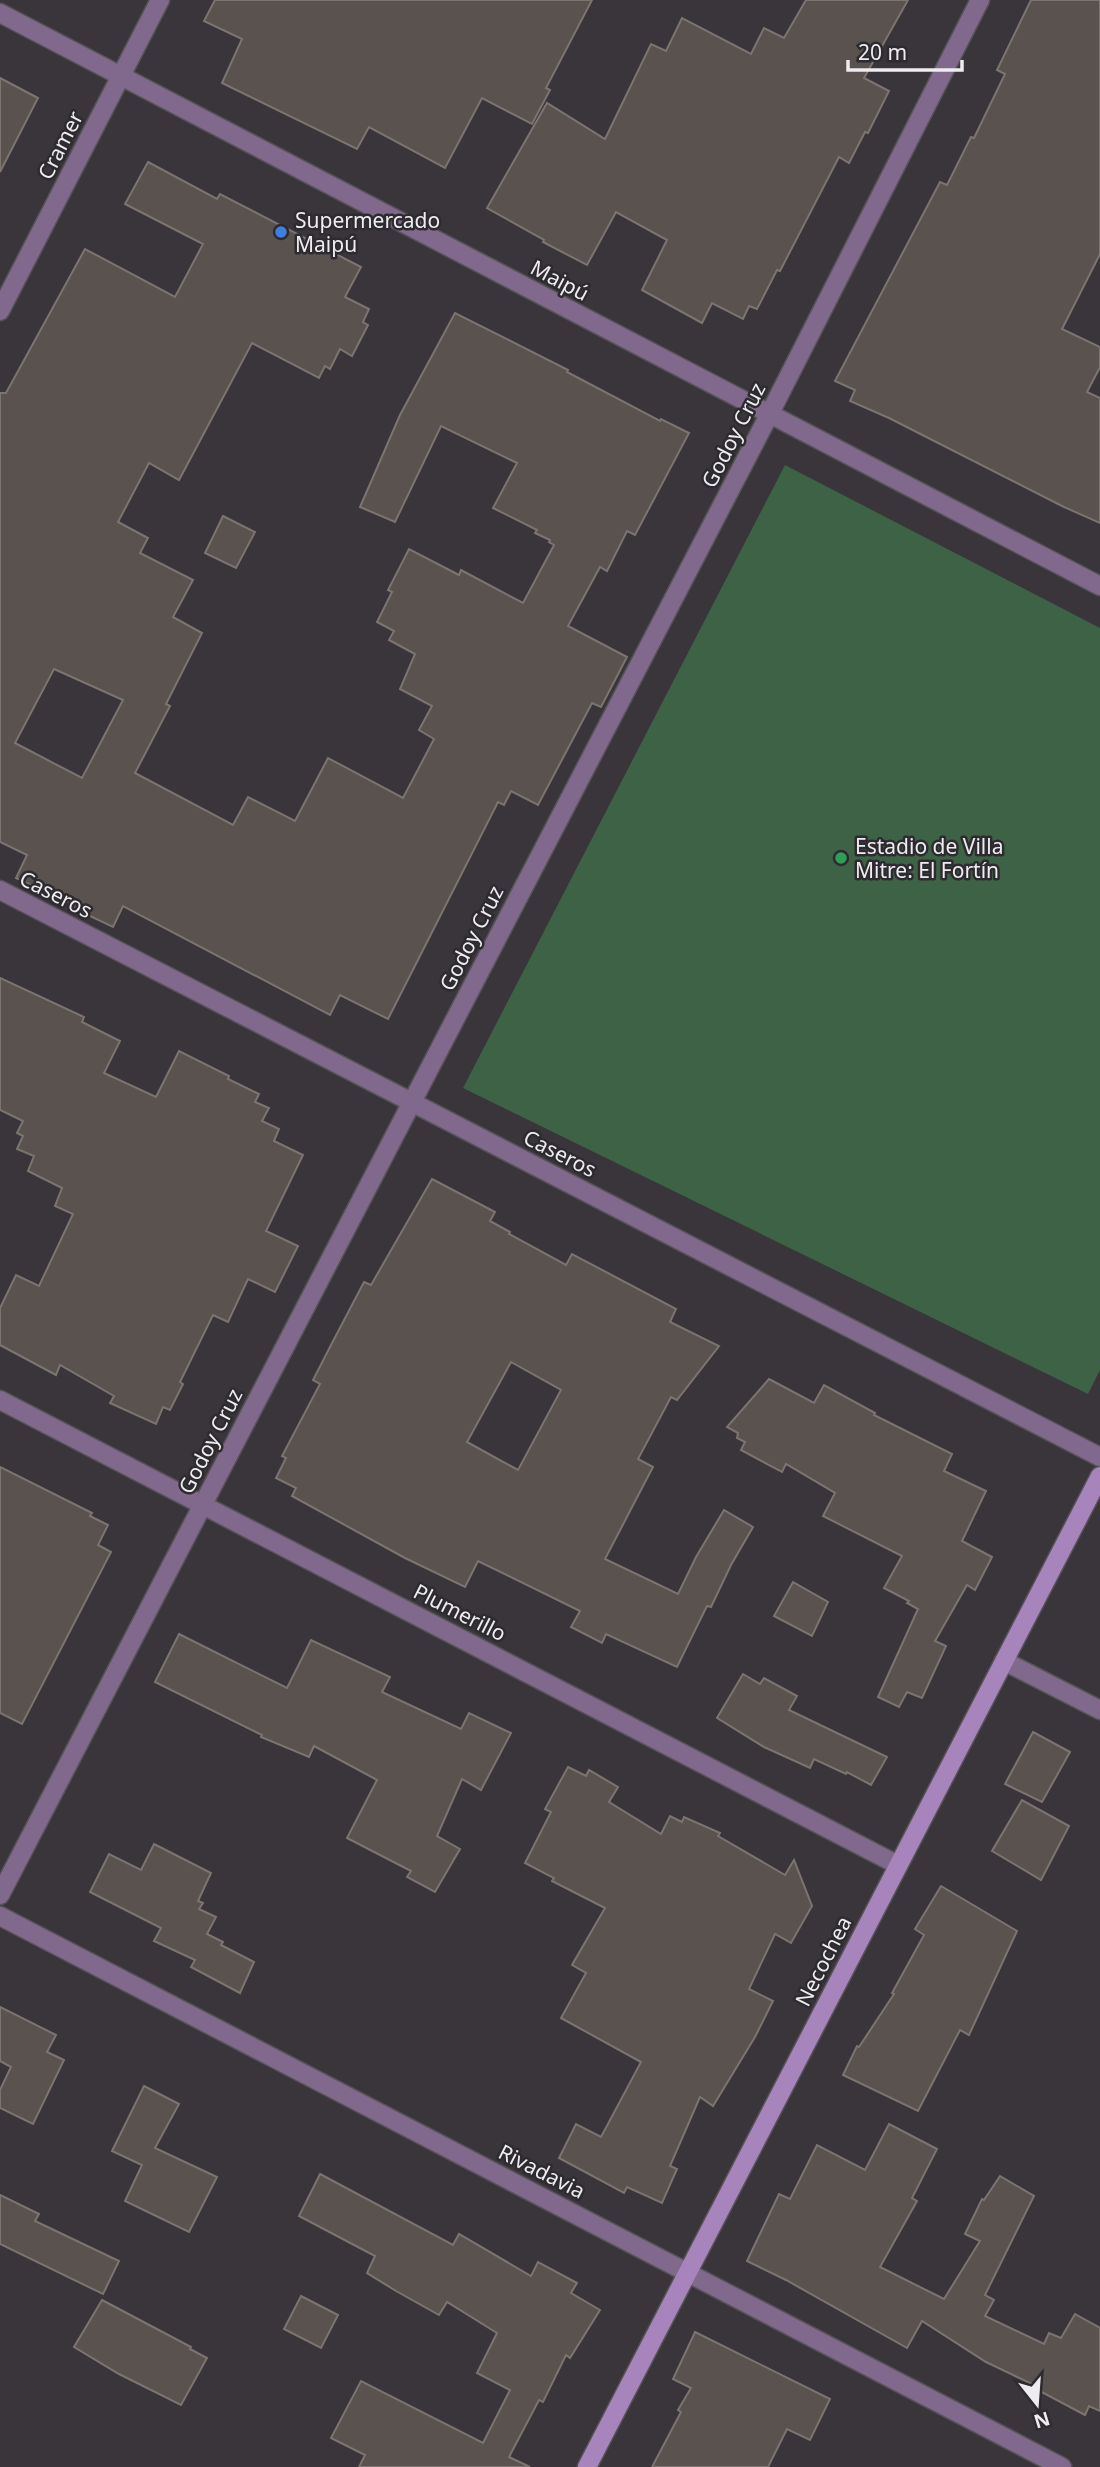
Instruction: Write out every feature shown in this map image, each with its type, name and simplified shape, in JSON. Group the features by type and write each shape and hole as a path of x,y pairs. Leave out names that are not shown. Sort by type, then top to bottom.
{"main road":[{"name":"Necochea","path":"587,2467 1100,1476"}],"street":[{"name":"Cramer","path":"0,311 160,0"},
{"name":"Godoy Cruz","path":"0,1895 769,415 980,0"},
{"name":"Maipú","path":"0,13 1100,586"},
{"name":"Caseros","path":"0,890 1100,1457"},
{"name":"Plumerillo","path":"0,1399 898,1865"},
{"path":"1004,1661 1100,1710"},
{"name":"Rivadavia","path":"0,1916 1062,2467"}],"green space":[{"name":"Estadio de Villa Mitre: El Fortín","path":"785,465 1100,628 1100,1370 1088,1394 463,1088"}],"building":[{"path":"215,0 592,0 546,88 550,90 532,124 482,98 445,168 369,127 357,149 222,83 242,39 204,21"},
{"path":"806,0 908,0 864,78 889,91 868,133 865,132 849,163 839,157 780,271 777,270 757,309 749,306 743,319 712,303 702,323 642,290 667,240 616,212 587,265 487,208 547,103 605,139 651,44 666,51 682,18 751,54 764,28 784,38"},
{"path":"1031,0 1100,0 1100,254 1062,329 1100,347 1100,367 1087,392 1100,398 1100,523 850,401 855,390 835,381 940,182 947,185 971,137 974,138 1005,74 997,70"},
{"path":"0,78 38,98 0,172"},
{"path":"148,162 217,199 220,194 361,267 345,297 369,309 363,322 368,325 352,356 340,349 330,369 325,366 319,378 252,343 179,480 149,463 118,522 148,538 140,553 193,580 173,617 202,633 166,704 170,706 135,773 233,825 248,797 295,821 328,758 403,798 434,739 419,730 432,706 400,689 415,654 389,640 394,631 377,622 392,592 388,590 409,549 459,575 461,570 523,603 554,545 535,533 537,530 493,508 517,463 441,426 395,522 360,507 400,415 455,313 568,370 567,372 660,421 661,419 689,433 635,535 627,531 607,571 600,567 568,626 627,657 601,707 592,703 538,805 511,791 504,805 498,802 388,1019 340,995 330,1015 123,906 113,927 16,878 27,855 0,842 0,393 6,393 85,249 175,297 203,244 125,204","holes":["54,669 123,700 82,778 15,743"]},
{"path":"223,516 255,532 236,568 205,553"},
{"path":"0,978 84,1017 82,1022 120,1041 104,1073 156,1097 179,1051 229,1076 228,1079 259,1094 255,1102 269,1108 262,1121 279,1129 274,1141 303,1155 266,1231 298,1246 275,1292 248,1279 228,1322 213,1315 180,1382 183,1384 170,1410 163,1407 156,1424 110,1403 114,1396 60,1365 56,1375 0,1345 0,1308 16,1275 39,1286 73,1214 55,1206 62,1188 28,1171 34,1156 17,1149 23,1136 17,1133 23,1121 0,1110"},
{"path":"432,1179 495,1212 490,1221 566,1265 572,1254 676,1309 670,1322 719,1346 677,1400 671,1397 638,1459 653,1467 605,1559 678,1594 724,1510 753,1527 711,1607 707,1606 677,1667 606,1634 602,1643 571,1627 580,1611 478,1561 465,1587 405,1558 292,1496 296,1488 276,1478 286,1458 282,1456 320,1384 313,1380 364,1282 371,1285","holes":["511,1362 561,1390 518,1470 467,1442"]},
{"path":"769,1379 814,1403 824,1385 875,1413 874,1415 952,1454 944,1471 986,1491 962,1541 992,1557 975,1590 967,1585 935,1641 946,1646 922,1698 907,1692 899,1707 878,1697 918,1609 884,1588 902,1556 823,1516 835,1493 786,1464 782,1472 741,1450 745,1442 737,1438 738,1433 727,1427"},
{"path":"0,1467 92,1513 90,1516 108,1525 98,1545 111,1552 22,1724 0,1713"},
{"path":"793,1582 828,1602 812,1636 774,1616"},
{"path":"179,1634 287,1688 311,1640 390,1677 382,1692 461,1729 469,1713 511,1733 481,1790 462,1779 437,1836 460,1849 435,1892 407,1877 411,1871 347,1838 377,1780 314,1746 309,1757 261,1737 262,1735 155,1682"},
{"path":"743,1674 760,1684 764,1678 797,1696 789,1710 887,1757 871,1785 814,1759 810,1768 764,1747 717,1718"},
{"path":"1033,1732 1070,1752 1042,1802 1005,1784"},
{"path":"568,1767 586,1776 589,1770 618,1787 609,1802 661,1834 670,1816 682,1822 684,1817 720,1833 718,1836 785,1875 794,1860 812,1906 791,1943 775,1934 749,1989 773,2001 755,2037 713,2106 700,2097 670,2166 677,2169 662,2203 627,2187 624,2193 559,2158 576,2124 601,2137 641,2062 561,2018 586,1973 572,1965 605,1908 552,1881 554,1878 525,1863 551,1812 545,1809"},
{"path":"1022,1800 1069,1826 1041,1880 992,1851"},
{"path":"154,1844 211,1873 198,1901 203,1903 199,1909 216,1917 207,1934 223,1942 221,1945 254,1962 240,1993 191,1967 195,1960 154,1941 161,1928 90,1892 109,1854 141,1870"},
{"path":"941,1886 1017,1931 969,2035 960,2030 918,2111 843,2075 857,2046 859,2047 894,1994 892,1993 924,1935 915,1929"},
{"path":"0,2007 56,2035 47,2052 64,2060 33,2124 0,2108 0,2090 11,2067 0,2061"},
{"path":"144,2086 179,2104 155,2148 217,2177 189,2232 125,2201 142,2165 112,2151"},
{"path":"889,2124 937,2149 912,2198 917,2201 880,2267 944,2299 980,2241 965,2234 982,2199 984,2200 1000,2176 1034,2196 985,2295 994,2300 985,2316 1044,2344 1049,2333 1061,2338 1075,2314 1100,2328 1100,2411 1089,2406 1085,2415 1034,2388 1036,2386 986,2362 922,2321 907,2348 747,2261 779,2194 790,2199 817,2145 865,2170"},
{"path":"320,2174 453,2245 459,2234 531,2276 538,2262 577,2283 571,2293 600,2310 570,2358 566,2355 543,2402 539,2400 509,2457 530,2467 359,2467 365,2455 331,2438 361,2381 483,2443 510,2390 477,2373 497,2333 447,2302 439,2315 396,2291 367,2273 375,2256 299,2216"},
{"path":"0,2195 39,2214 35,2221 119,2261 103,2294 0,2244"},
{"path":"301,2296 338,2315 321,2348 284,2329"},
{"path":"102,2300 207,2358 181,2405 119,2374 74,2347"},
{"path":"695,2332 830,2399 810,2440 787,2429 768,2467 652,2467 691,2388 673,2379"}],"place":[{"name":"Supermercado Maipú","path":"281,232"},
{"name":"Estadio de Villa Mitre: El Fortín","path":"841,858"}]}
